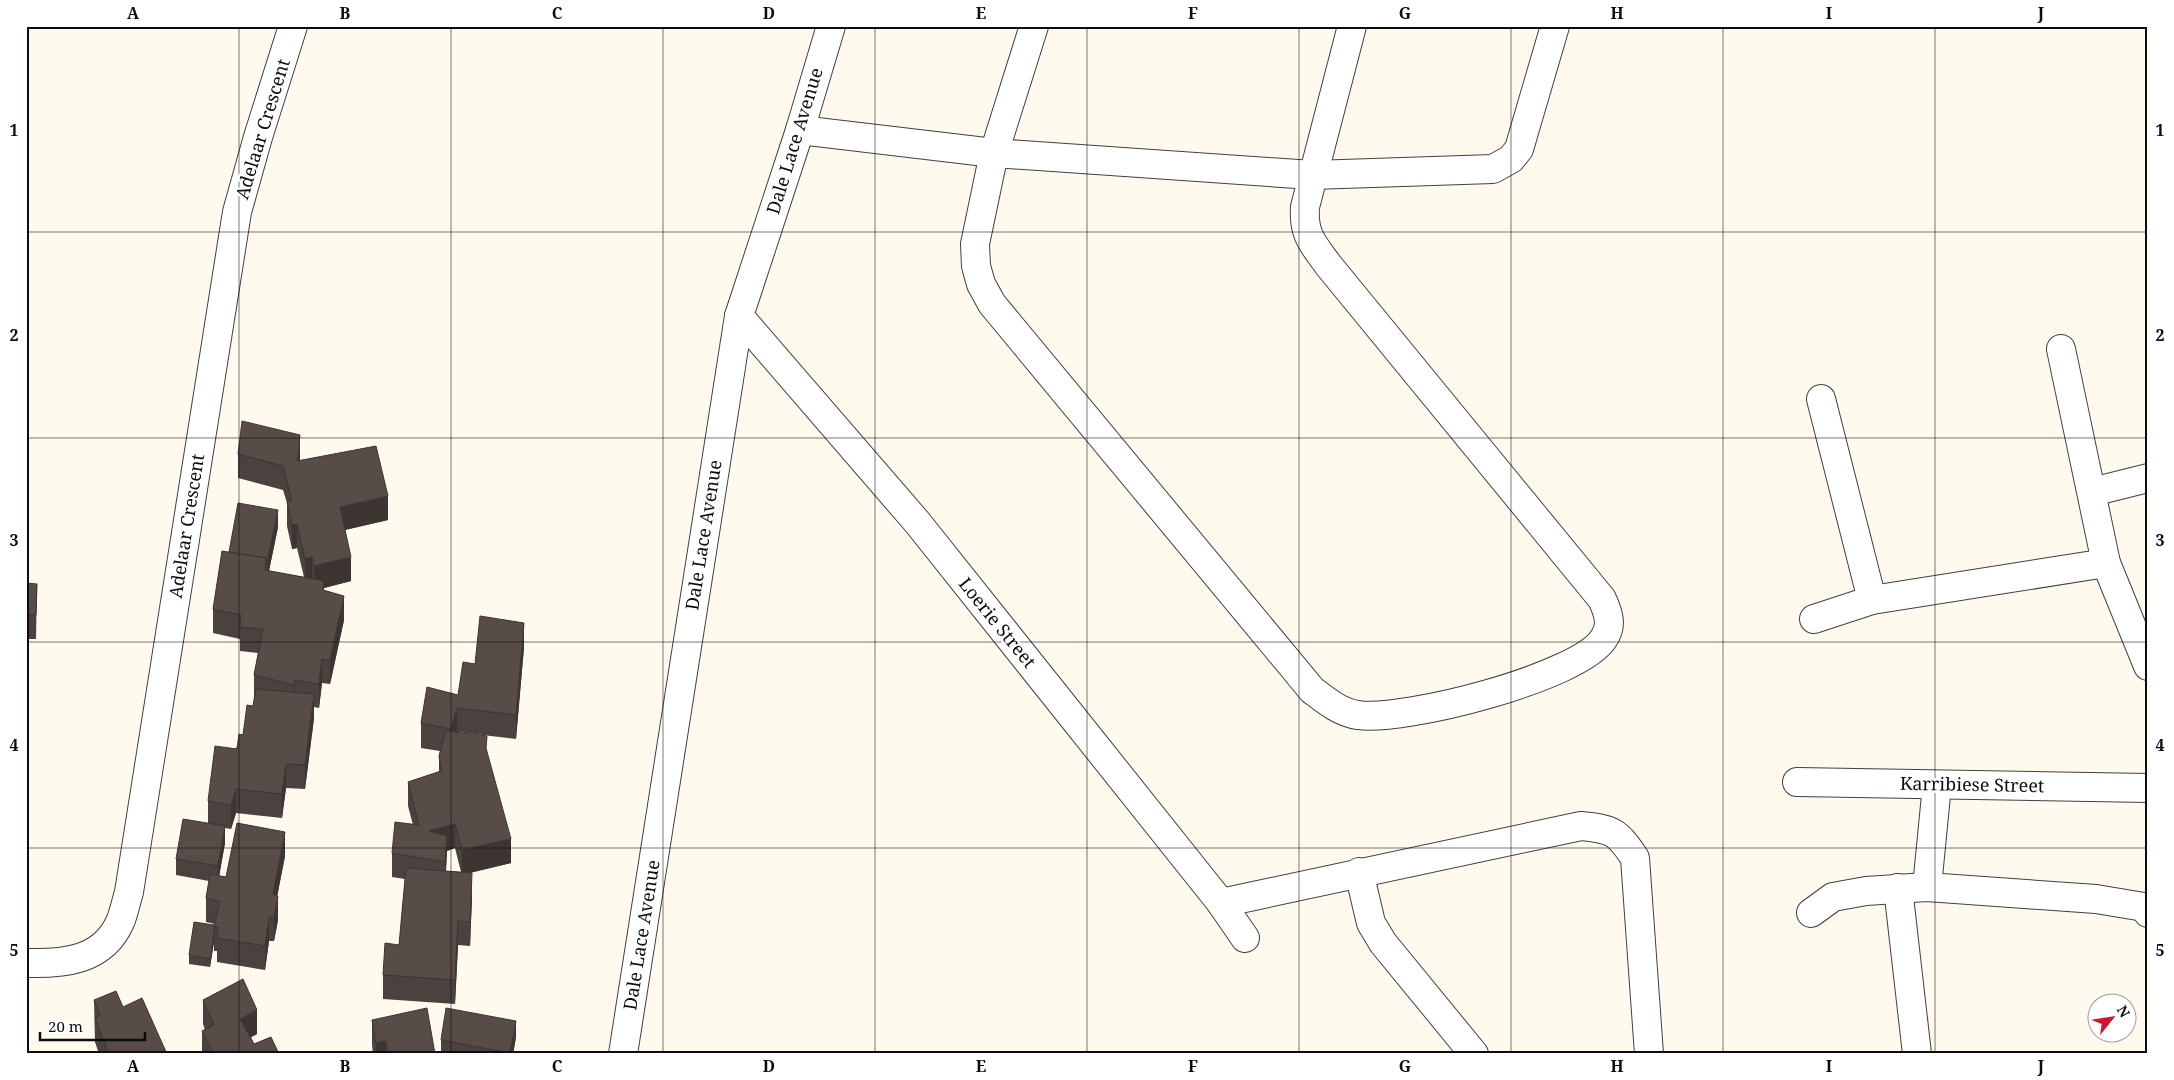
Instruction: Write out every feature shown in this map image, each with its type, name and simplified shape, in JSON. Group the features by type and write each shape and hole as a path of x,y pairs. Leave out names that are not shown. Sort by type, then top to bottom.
{"street":[{"name":"Adelaar Crescent","path":"26,963 60,964 81,959 104,945 120,923 129,892 238,212 258,137 293,26"},
{"name":"Dale Lace Avenue","path":"623,1054 739,316 800,130 831,26"},
{"path":"1034,26 994,154 975,244 976,266 981,284 992,304 1312,690 1333,705 1356,715 1378,717 1478,699 1571,664 1591,653 1604,638 1609,624 1609,613 1602,599 1329,266 1308,237 1304,224 1312,175 1352,26"},
{"path":"800,130 994,154 1312,175 1478,170 1503,165 1519,149 1555,26"},
{"name":"Loerie Street","path":"739,316 917,522 1222,903 1245,938"},
{"path":"2061,349 2106,563 2148,666"},
{"path":"1822,399 1872,600"},
{"path":"2092,492 2148,478"},
{"path":"1814,620 1872,600 2106,563"},
{"name":"Karribiese Street","path":"1797,782 2148,788"},
{"path":"1927,887 1937,785"},
{"path":"1222,903 1359,872 1581,826 1607,829 1622,839 1635,858 1648,1054"},
{"path":"1359,872 1371,923 1383,944 1474,1054"},
{"path":"1811,913 1833,897 1898,888 1927,887 2096,899 2144,906 2148,913"},
{"path":"1898,888 1917,1054"}],"building":[{"path":"242,421 300,435 297,461 376,446 388,496 340,507 351,557 314,566 312,557 305,559 297,524 292,525 287,502 292,500 283,466 238,454"},
{"path":"238,503 278,510 267,563 266,558 229,552"},
{"path":"222,551 266,558 265,570 324,581 323,590 344,596 330,660 322,659 319,684 295,680 294,685 254,675 263,629 240,627 241,615 213,609"},
{"path":"26,583 37,584 36,615 26,615"},
{"path":"480,616 524,623 516,715 457,708 451,729 421,723 427,687 458,695 463,662 475,664"},
{"path":"256,689 314,694 305,765 286,764 282,794 236,789 231,805 208,801 215,746 237,749 239,734 243,735 247,705 253,706"},
{"path":"446,731 487,736 486,748 511,839 462,850 455,824 429,831 447,836 445,862 392,853 395,822 419,825 408,782 441,771 439,756"},
{"path":"183,819 225,826 218,866 176,859"},
{"path":"237,823 285,832 273,894 278,896 274,917 269,917 265,946 217,938 218,927 214,926 220,901 206,898 210,874 226,877"},
{"path":"406,868 472,873 470,922 458,921 455,980 383,975 385,943 399,945"},
{"path":"194,922 214,925 210,959 189,955"},
{"path":"243,979 257,1010 240,1019 254,1044 271,1037 279,1054 214,1054 202,1031 214,1025 203,1000"},
{"path":"116,991 123,1007 142,998 167,1054 104,1054 108,1052 95,1018 100,1015 94,1000"},
{"path":"427,1008 435,1054 388,1054 386,1041 376,1043 372,1020"},
{"path":"446,1008 516,1021 510,1053 441,1040"}]}
